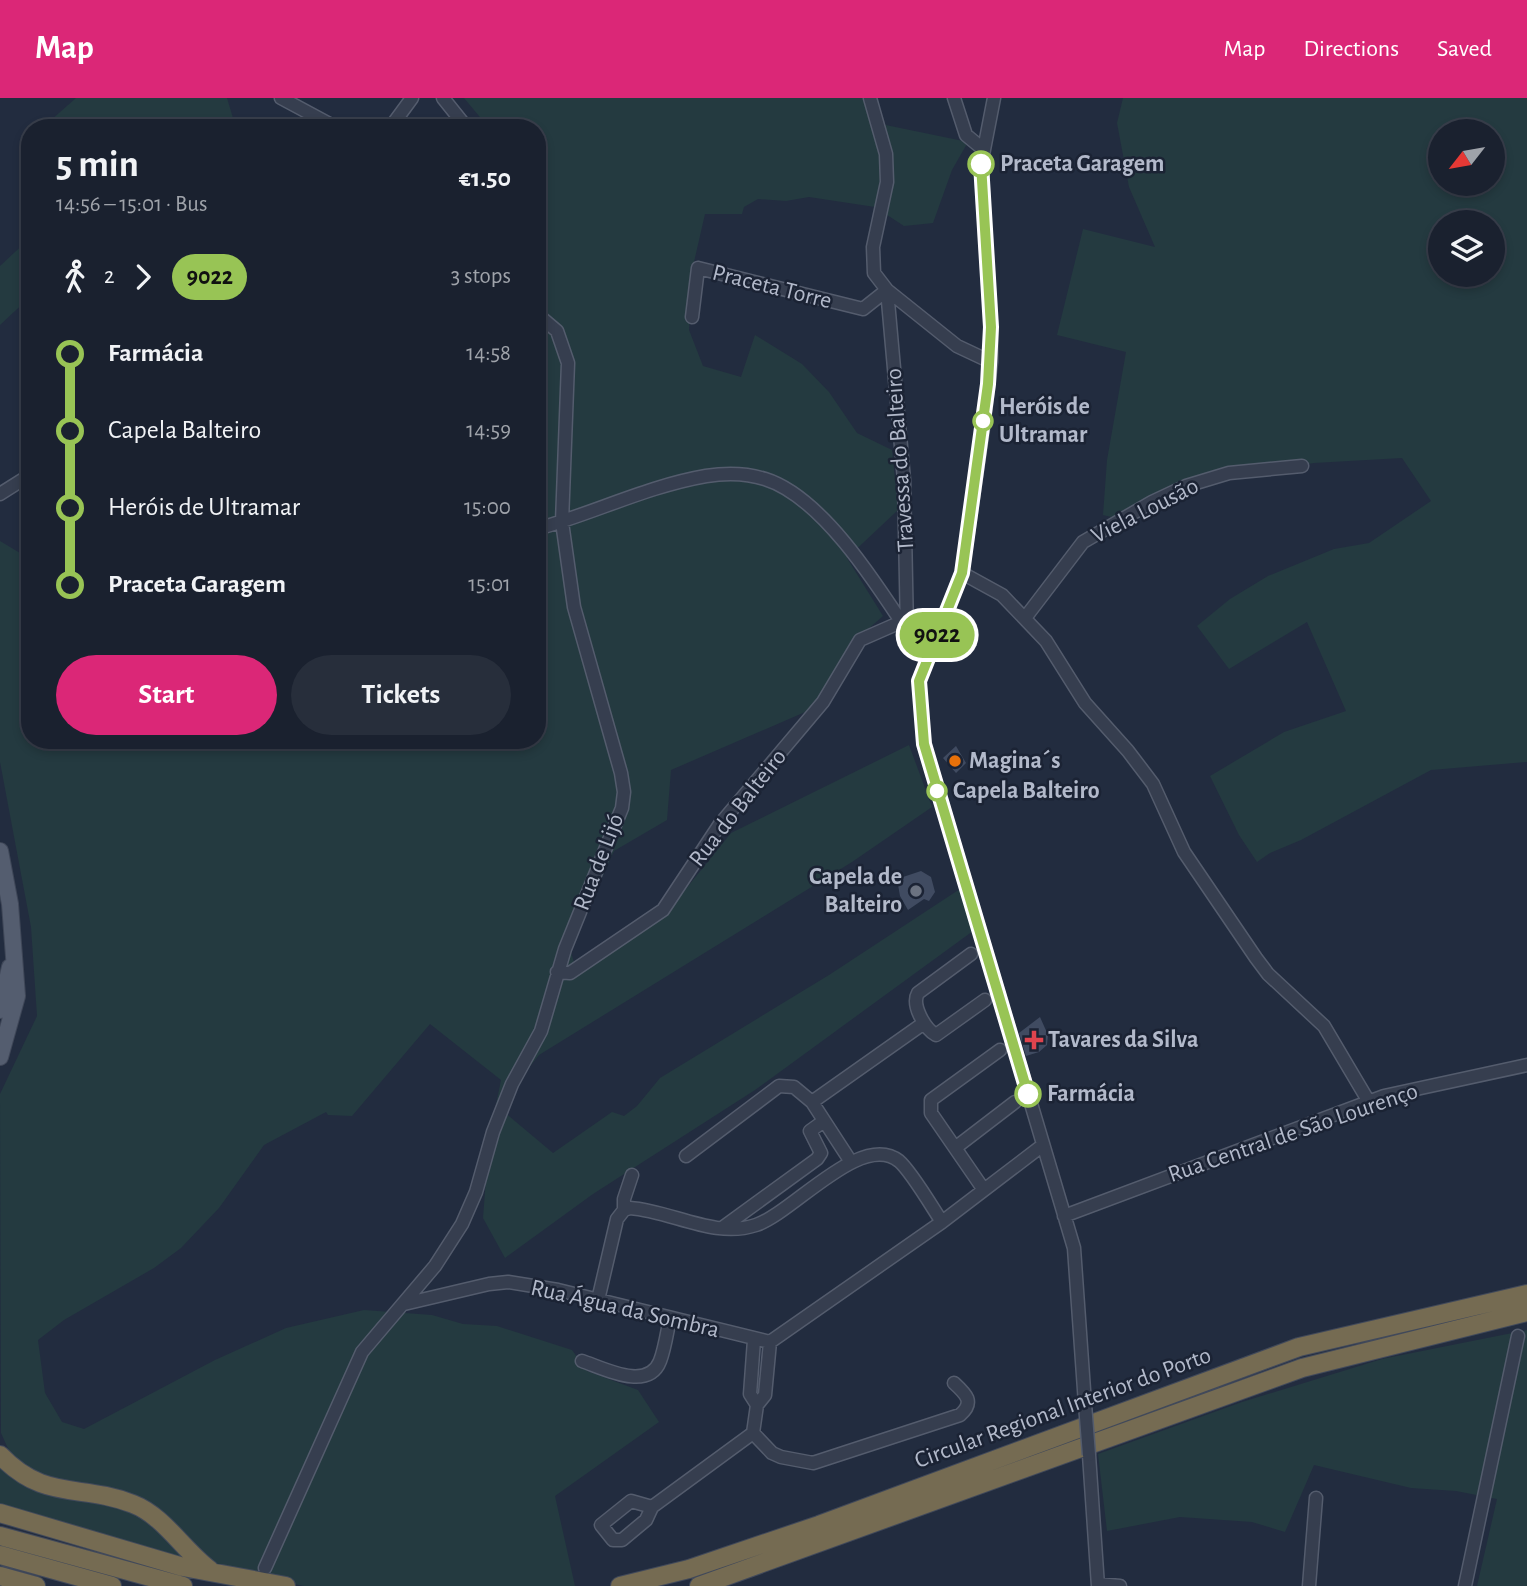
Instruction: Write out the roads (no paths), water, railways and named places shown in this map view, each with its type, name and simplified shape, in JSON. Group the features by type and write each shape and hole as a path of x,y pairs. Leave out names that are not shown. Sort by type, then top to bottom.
{"highway":[{"name":"Circular Regional Interior do Porto","path":"621,1586 689,1569 819,1525 1298,1347 1527,1294"},
{"name":"Circular Regional Interior do Porto","path":"699,1586 1302,1368 1527,1312"},
{"path":"0,1454 29,1479 51,1489 104,1496 134,1504 154,1516 194,1558 215,1574"},
{"path":"0,1513 215,1574 286,1586"},
{"path":"0,1536 183,1586"},
{"path":"0,1555 112,1586"},
{"path":"0,1576 36,1586"}],"main road":[{"path":"0,851 10,904 17,996 0,1057"},
{"path":"0,1010 14,947"}],"street":[{"path":"281,98 317,119"},
{"path":"397,119 412,98"},
{"path":"443,98 460,119"},
{"path":"870,98 886,154 887,182 871,259 874,273 887,290 957,346 991,362"},
{"path":"954,98 966,135 983,149"},
{"path":"994,98 983,149 981,185 991,362 962,573 926,660 918,694 924,744 1076,1261 1098,1585 1120,1586"},
{"name":"Praceta Torre","path":"692,317 698,268 863,310 887,290"},
{"name":"Travessa do Balteiro","path":"887,290 904,480 904,627"},
{"name":"Rua de Lijó","path":"403,1304 435,1266 462,1224 476,1192 493,1132 512,1084 541,1031 557,972 622,808 624,792 621,773 574,607 562,522 568,363 557,331 546,322"},
{"name":"Viela Lousão","path":"1025,618 1083,542 1152,502 1186,486 1229,473 1302,466"},
{"path":"546,526 638,495 707,476 747,475 767,480 807,505 826,523 854,555 926,660"},
{"path":"0,494 21,481"},
{"path":"962,573 994,589 1046,641 1085,703 1128,751 1153,785 1184,852 1256,958 1268,974 1324,1026 1368,1102"},
{"name":"Rua do Balteiro","path":"557,972 570,973 663,911 720,824 823,702 860,640 904,627"},
{"path":"971,954 916,994 915,998 923,1023 932,1034 939,1034 985,1000"},
{"path":"812,1102 923,1023"},
{"path":"984,1190 932,1113 931,1100 1000,1050"},
{"name":"Rua Central de São Lourenço","path":"1064,1216 1368,1102 1453,1079 1527,1065"},
{"path":"686,1156 779,1086 794,1087 812,1102 851,1163"},
{"path":"955,1147 1015,1102"},
{"path":"722,1228 817,1159 821,1153 820,1146 810,1131 824,1121"},
{"path":"652,1507 753,1433 757,1405 765,1395 770,1342 942,1222 1043,1145"},
{"path":"624,1210 636,1208 731,1230 755,1226 776,1216 851,1163 868,1154 881,1153 901,1163 942,1222"},
{"path":"598,1300 617,1219 624,1210 624,1199 632,1175"},
{"name":"Rua Água da Sombra","path":"403,1304 508,1282 558,1290 770,1342"},
{"path":"265,1568 362,1352 403,1304"},
{"path":"582,1361 635,1377 651,1373 660,1362 670,1318"},
{"path":"1465,1586 1518,1336"},
{"path":"754,1340 750,1394 757,1405"},
{"path":"753,1433 781,1457 813,1463 960,1415 966,1410 969,1400 954,1383"},
{"path":"1309,1586 1316,1498"}],"place":[{"name":"Praceta Garagem","path":"981,164"},
{"name":"Heróis de Ultramar","path":"983,421"},
{"name":"Magina´s","path":"955,761"},
{"name":"Capela Balteiro","path":"937,791"},
{"name":"Capela de Balteiro","path":"916,891"},
{"name":"Tavares da Silva","path":"1034,1040"},
{"name":"Farmácia","path":"1028,1094"}]}
